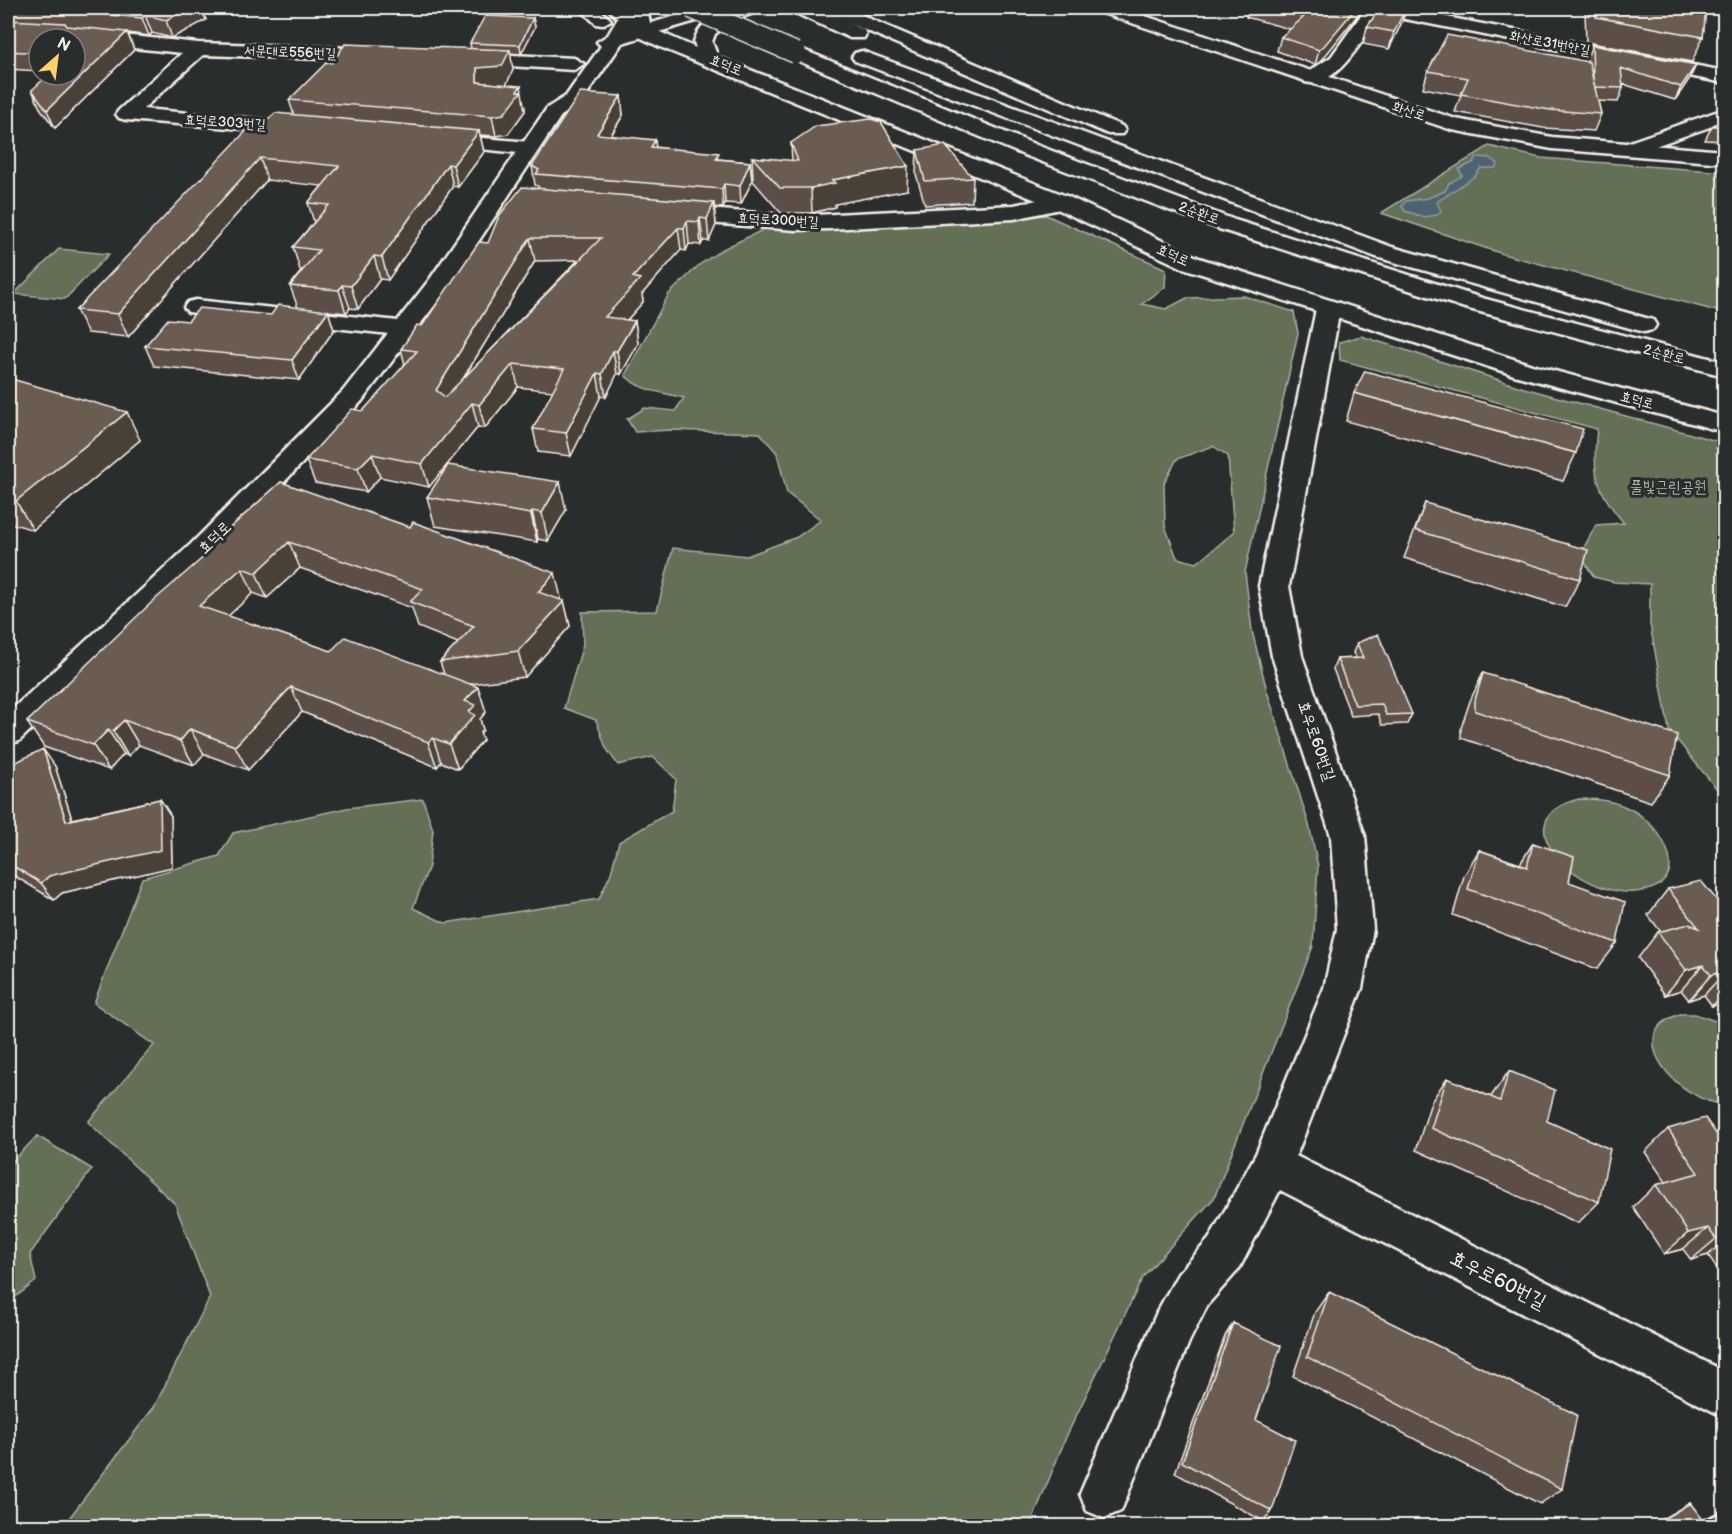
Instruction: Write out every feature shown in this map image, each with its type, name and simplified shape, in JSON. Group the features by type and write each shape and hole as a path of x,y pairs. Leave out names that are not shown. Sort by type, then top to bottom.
{"main road":[{"name":"2순환로","path":"691,8 801,44 1162,171 1384,252 1667,331"},
{"path":"452,58 580,56 616,38 621,13 697,15 740,8 768,20"},
{"path":"709,58 703,42 706,31 728,16 751,8"},
{"path":"798,8 830,13 864,23 1195,164 1565,304"},
{"name":"화산로","path":"1106,8 1427,117 1477,130 1552,143 1725,156"},
{"path":"1312,78 1338,61 1375,8"},
{"name":"화산로31번안길","path":"1375,8 1716,76"},
{"name":"효덕로","path":"554,112 552,98 580,56 621,13 709,58 1061,202 1191,263 1523,370 1725,424"},
{"path":"830,13 1162,171"},
{"name":"서문대로556번길","path":"8,29 198,49 406,56"},
{"name":"효덕로","path":"8,732 116,633 334,418 408,329 507,199 529,148 554,112 573,100 616,38"},
{"name":"2순환로","path":"801,44 1066,165 1219,220 1392,279 1559,327 1725,369"},
{"name":"효덕로303번길","path":"198,49 126,114 328,130"},
{"path":"1659,139 1687,117 1716,76"},
{"path":"1628,149 1725,116"},
{"path":"422,138 529,148"},
{"name":"효덕로300번길","path":"647,211 818,222 1014,212 1061,202"},
{"path":"196,307 408,329"},
{"name":"효우로60번길","path":"1104,1494 1173,1328 1193,1289 1224,1254 1272,1165 1343,988 1354,929 1348,836 1287,656 1274,586 1328,309"},
{"name":"효우로60번길","path":"1272,1165 1725,1395"}],"green space":[{"path":"1489,146 1541,158 1724,172 1724,313 1503,254 1381,213"},
{"path":"1046,215 1166,269 1165,287 1142,304 1166,309 1187,298 1244,296 1294,312 1298,333 1245,572 1252,631 1267,691 1309,825 1318,866 1313,946 1214,1198 1143,1277 1067,1435 1030,1526 63,1526 154,1407 210,1297 175,1204 88,1122 154,1045 94,1003 142,878 219,856 233,833 347,808 423,799 433,830 429,866 413,908 445,923 599,899 611,873 619,842 672,811 676,779 653,757 618,765 606,748 596,720 564,708 583,645 582,612 657,611 673,548 747,556 797,537 821,520 787,493 777,453 760,433 671,430 635,432 627,419 645,408 675,411 684,398 637,385 625,375 669,294 699,265 723,249 771,226 815,229","holes":["1213,446 1228,456 1234,532 1197,563 1177,558 1165,526 1164,483 1177,459"]},
{"path":"59,249 109,254 65,299 14,294"},
{"name":"풀빛근린공원","path":"1361,336 1524,388 1724,443 1724,798 1669,730 1650,624 1650,584 1614,582 1594,577 1580,555 1596,525 1624,523 1607,500 1598,480 1595,458 1597,429 1340,360 1339,342"},
{"path":"1579,799 1616,803 1641,816 1663,841 1669,854 1670,868 1665,879 1654,888 1635,892 1613,890 1591,882 1571,870 1555,855 1546,839 1546,823 1556,809"},
{"path":"1680,1014 1695,1014 1724,1024 1724,1104 1707,1101 1675,1081 1655,1051 1654,1037 1662,1024"},
{"path":"37,1136 92,1169 30,1254 36,1281 8,1303 8,1166"}],"water":[{"path":"1477,157 1490,158 1498,164 1495,168 1481,168 1475,176 1437,202 1441,211 1437,215 1424,217 1405,211 1402,206 1406,201 1428,198 1445,191 1449,183 1462,176 1459,169 1473,163"}],"building":[{"path":"38,8 190,8 166,20 145,15 142,18"},
{"path":"1266,8 1356,8 1319,50 1281,37 1304,17"},
{"path":"1380,8 1406,8 1394,32 1367,27"},
{"path":"1595,8 1706,8 1703,37 1596,17"},
{"path":"485,16 533,18 520,45 470,43"},
{"path":"8,20 65,23 67,26 77,27 27,27 27,52 8,51"},
{"path":"87,28 127,32 87,71"},
{"path":"1447,35 1589,62 1601,114 1550,110 1461,94 1468,78 1428,71"},
{"path":"345,44 510,50 502,66 477,68 477,82 521,86 517,91 521,92 504,114 492,116 289,100 327,62 332,63"},
{"path":"1592,45 1696,65 1681,87 1621,68 1623,88 1595,87"},
{"path":"35,87 71,87 47,110 32,90"},
{"path":"580,93 621,96 597,134 655,140 651,147 719,153 716,159 750,162 740,186 724,184 722,189 536,174 539,170 532,166"},
{"path":"275,113 479,131 453,165 448,164 382,257 374,256 351,286 342,285 339,290 290,286 319,250 293,247 329,205 308,203 339,166 260,158 118,314 76,310 247,130 257,131"},
{"path":"871,119 881,122 908,166 832,180 835,183 811,188 780,188 752,157 798,161 791,143 816,126"},
{"path":"1725,119 1725,126 1712,126"},
{"path":"945,145 973,178 925,181 917,150"},
{"path":"522,187 714,203 707,219 700,218 699,222 687,221 684,228 678,228 633,277 640,279 605,317 635,321 617,351 613,351 602,374 597,373 566,433 533,429 564,369 513,364 479,405 472,403 422,464 372,454 358,468 306,460 352,409 363,411 417,351 401,349 417,325 422,326 479,242 488,243 499,216","holes":["530,238 601,238 445,397 436,390"]},
{"path":"278,305 328,311 292,360 145,346 168,319 188,321 199,308 271,315"},
{"path":"1365,371 1583,429 1576,453 1354,393"},
{"path":"8,378 127,412 16,501 8,499"},
{"path":"448,465 560,482 542,513 532,511 531,514 427,497"},
{"path":"281,482 410,527 413,522 555,573 538,592 564,601 518,651 440,662 474,626 410,602 423,589 289,542 256,573 242,568 199,606 331,651 345,637 478,687 465,701 475,705 469,712 475,715 449,744 433,738 428,742 291,687 235,746 190,729 180,741 124,720 113,731 108,730 93,745 27,722 152,602 206,555 202,553"},
{"path":"1425,503 1588,550 1580,579 1415,530"},
{"path":"1378,634 1412,714 1386,715 1382,704 1355,705 1337,659 1363,658 1357,643"},
{"path":"1483,673 1677,735 1670,775 1475,711 1475,700"},
{"path":"43,749 66,821 160,799 161,850 49,876 41,883 8,863 8,766"},
{"path":"1533,843 1574,857 1569,882 1625,902 1617,943 1468,889 1479,850 1527,867"},
{"path":"1701,881 1725,910 1725,971 1711,975 1703,965 1686,970 1658,932 1689,924 1699,928 1668,889"},
{"path":"1509,1071 1555,1090 1547,1121 1610,1149 1599,1202 1431,1128 1447,1078 1500,1101"},
{"path":"1705,1118 1725,1146 1725,1237 1716,1239 1708,1228 1688,1233 1656,1185 1698,1173 1668,1129"},
{"path":"1329,1292 1577,1415 1562,1489 1307,1357"},
{"path":"1233,1323 1281,1346 1256,1420 1295,1440 1272,1511 1182,1462"},
{"path":"1690,1503 1704,1521 1725,1509 1725,1527 1650,1527"}]}
